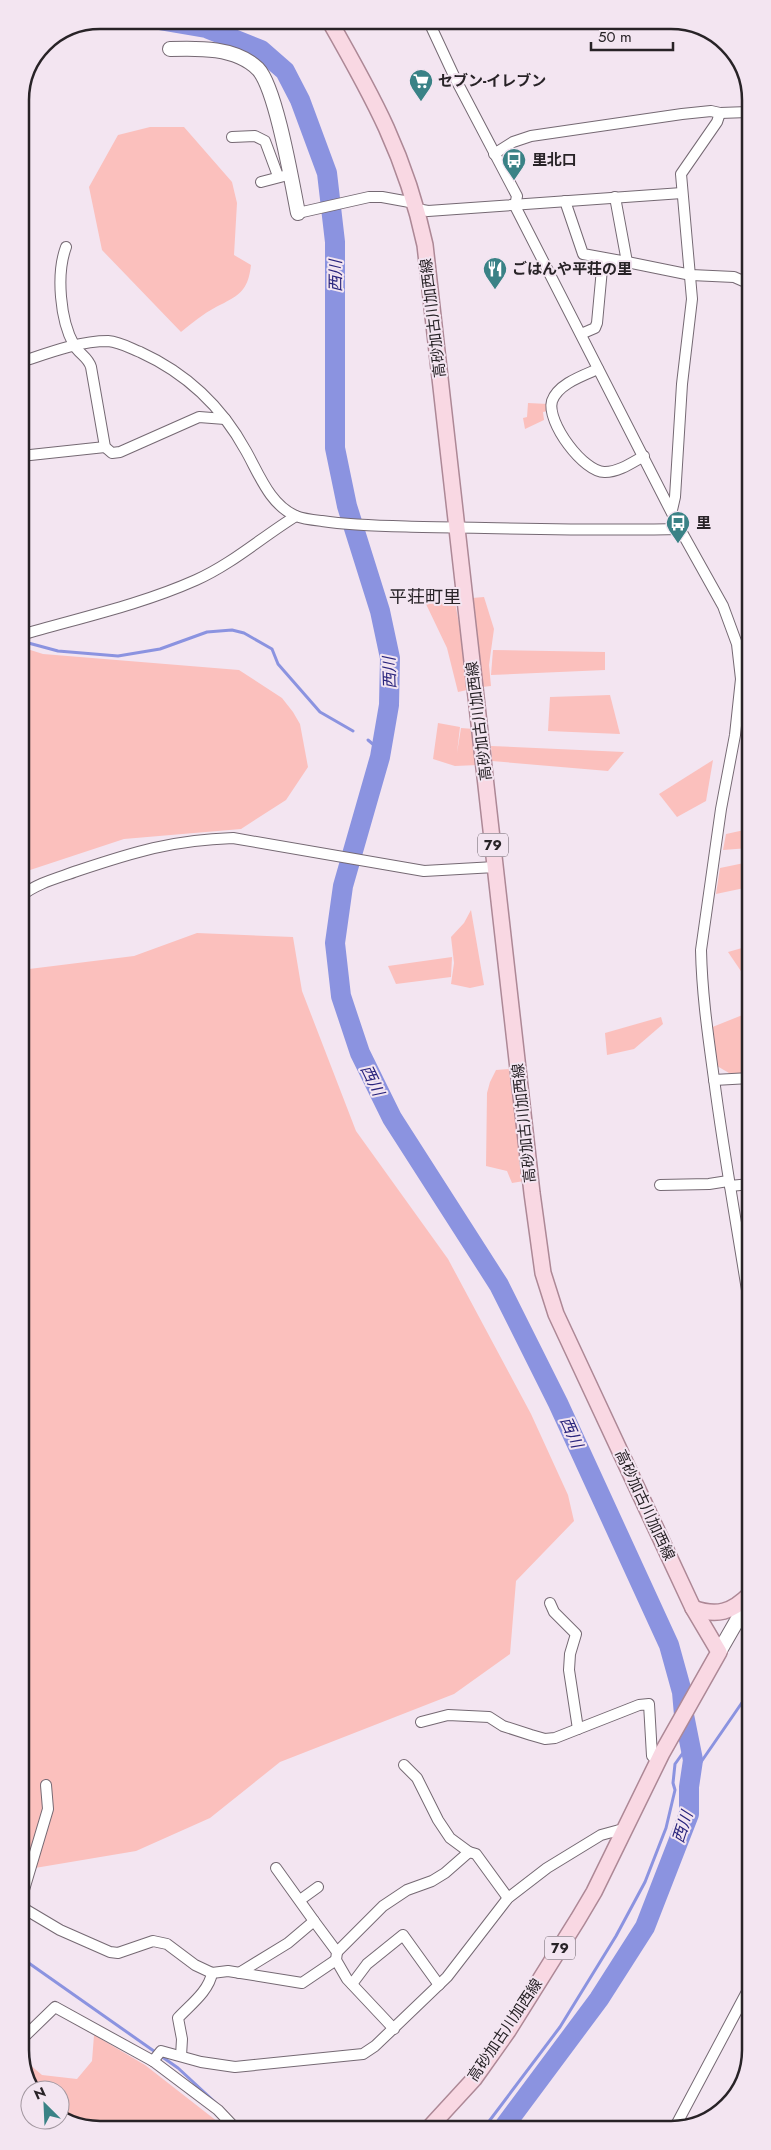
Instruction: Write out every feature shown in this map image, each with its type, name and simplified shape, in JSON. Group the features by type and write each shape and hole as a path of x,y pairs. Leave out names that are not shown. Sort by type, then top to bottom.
{"main road":[{"name":"高砂加古川加西線","path":"334,29 386,124 401,158 416,206 429,279 542,1273 556,1314 693,1608 719,1652 661,1756 623,1829 594,1892 508,2031 474,2079 435,2121"},
{"path":"170,49 212,50 235,56 258,70 275,108 284,176 301,212"},
{"path":"693,1608 704,1612 725,1612 742,1600"},
{"path":"719,1652 742,1612"}],"street":[{"path":"432,29 494,154 517,196 515,206 672,510 680,529 723,606 737,644 742,665"},
{"path":"494,154 513,142 531,136 682,114 711,111 720,113 742,112"},
{"path":"672,510 675,497 682,384 690,334 692,275 681,174 717,122 720,113"},
{"path":"232,137 255,136 265,141 284,176 261,182"},
{"path":"301,212 342,201 382,197 428,211 682,193"},
{"path":"616,197 628,262"},
{"path":"565,201 584,254 692,275 734,277 742,281"},
{"path":"66,246 62,257 61,301 74,346 89,361 91,367 104,447"},
{"path":"581,334 595,328 597,323 603,258"},
{"path":"29,359 74,346 111,341 152,358 189,381 204,394 225,419 245,449 267,490 281,507 296,516 330,523 382,526 615,530 680,529"},
{"path":"598,368 557,392 552,402 555,425 570,447 590,467 597,471 606,472 620,468 644,456"},
{"path":"29,455 104,447 112,453 120,452 199,418 225,419"},
{"path":"29,633 138,601 196,580 296,516"},
{"path":"742,694 721,809 701,950 702,1002 742,1261"},
{"path":"29,891 44,882 147,848 177,842 233,838 424,871 495,867"},
{"path":"714,1080 742,1078"},
{"path":"660,1185 742,1184"},
{"path":"550,1603 554,1612 576,1634 570,1654 569,1670 578,1730"},
{"path":"421,1722 448,1715 488,1717 503,1726 545,1739 578,1730 639,1705 649,1704 652,1756 661,1756"},
{"path":"404,1765 416,1778 447,1834 480,1860 508,1898"},
{"path":"29,1873 48,1809 46,1785"},
{"path":"153,2061 161,2051 235,2067 363,2054 394,2029 439,1985 508,1898 547,1868 602,1835 623,1829"},
{"path":"29,1912 60,1930 110,1952 118,1953 153,1941 167,1944 195,1965 212,1973 219,1971 239,1973 302,1983 337,1956 383,1906 407,1890 445,1874 469,1852"},
{"path":"276,1868 337,1956 352,1984 394,2029"},
{"path":"300,1900 318,1887"},
{"path":"239,1973 288,1942 314,1922"},
{"path":"352,1984 367,1964 403,1935 439,1985"},
{"path":"180,2056 182,2039 178,2018 198,1998 211,1979 212,1973"},
{"path":"678,2121 742,2001"},
{"path":"29,2032 55,2008 153,2061 218,2110 228,2121"}],"shaded area":[{"path":"150,127 184,127 232,182 237,203 234,255 251,265 250,274 241,292 193,322 181,332 102,250 89,187 118,135"},
{"path":"528,403 548,404 548,411 543,412 544,420 525,429 523,418 527,417"},
{"path":"484,597 494,629 489,665 491,686 482,687 472,598"},
{"path":"455,602 463,646 467,690 458,692 447,648 426,604"},
{"path":"29,650 43,654 239,670 282,698 300,724 308,767 286,800 241,829 124,839 29,870"},
{"path":"493,650 605,652 605,670 491,675"},
{"path":"610,695 620,734 548,731 550,697"},
{"path":"438,723 460,727 457,753 461,728 474,729 478,765 455,766 433,759"},
{"path":"491,746 624,752 608,771 492,761"},
{"path":"713,760 706,801 677,817 659,794"},
{"path":"742,831 742,849 723,850 726,834"},
{"path":"742,863 742,888 716,894 720,868"},
{"path":"471,910 484,985 470,988 451,984 454,963 451,937 464,923"},
{"path":"197,933 293,937 302,991 356,1131 448,1259 531,1414 568,1495 574,1521 516,1581 510,1654 454,1694 280,1762 210,1818 136,1851 29,1869 29,969 134,956"},
{"path":"742,948 742,973 728,952"},
{"path":"452,957 451,977 396,984 388,966"},
{"path":"742,1015 742,1074 729,1073 717,1066 710,1028"},
{"path":"661,1017 663,1024 634,1049 607,1055 605,1033"},
{"path":"509,1069 524,1181 512,1183 507,1171 486,1166 487,1093 496,1070"},
{"path":"94,2035 145,2065 217,2121 86,2120 70,2114 70,2080 36,2080 30,2065 42,2075 77,2079 92,2061"}],"waterway":[{"name":"西川","path":"208,29 261,50 285,71 300,100 327,173 335,242 335,448 347,506 380,611 390,658 389,705 380,757 343,886 335,943 341,996 360,1053 392,1118 499,1285 558,1403 669,1645 682,1692 684,1715 693,1760 689,1787 689,1814 645,1927 599,1999 508,2121"},
{"path":"29,643 58,651 118,656 160,649 207,632 232,630 244,633 272,649 278,664 320,712 353,731"},
{"path":"368,740 381,751"},
{"path":"690,1778 742,1703"},
{"path":"489,2121 560,2027 616,1936 645,1882 666,1828 675,1790 673,1783 675,1764 690,1743"},
{"path":"29,1963 178,2068 218,2105"}],"place":[{"name":"セブン-イレブン","path":"421,102"},
{"name":"里北口","path":"514,181"},
{"name":"ごはんや平荘の里","path":"495,290"},
{"name":"里","path":"678,544"}],"district":[{"name":"平荘町里","path":"425,597"}]}
